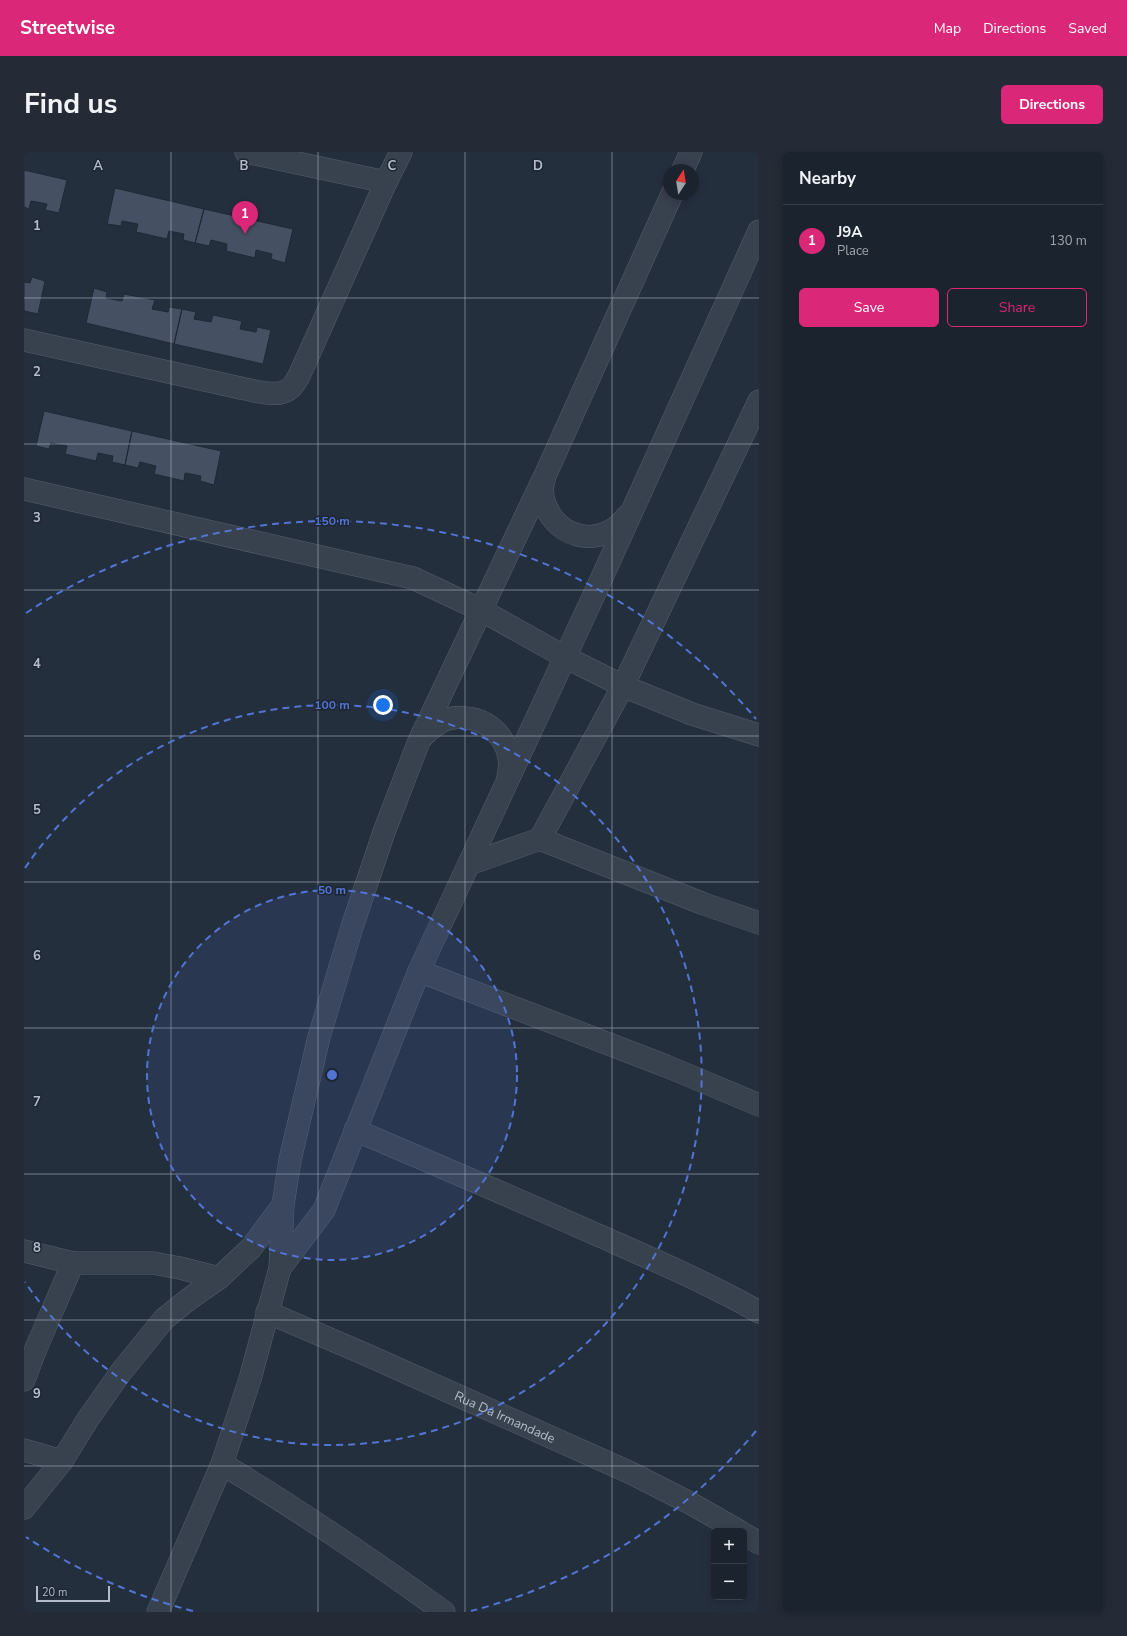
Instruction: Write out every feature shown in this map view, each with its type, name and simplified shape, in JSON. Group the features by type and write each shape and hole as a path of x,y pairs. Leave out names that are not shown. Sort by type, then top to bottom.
{"street":[{"path":"246,152 386,182"},
{"path":"24,340 245,389 274,393 289,390 299,376 386,182 401,152"},
{"path":"686,164 691,152"},
{"path":"158,1612 222,1464 250,1379 280,1268 283,1205 290,1160 319,1037 384,832 419,741 548,469 669,200"},
{"path":"280,1268 324,1210 419,971 507,784 759,231"},
{"path":"540,839 623,686 759,401"},
{"path":"548,469 543,483 543,498 548,512 557,524 569,533 584,537 598,536 613,530 624,521 633,508"},
{"path":"24,489 413,578 481,610 565,657 623,686 692,714 759,735"},
{"path":"419,741 429,730 442,721 459,717 475,719 490,726 502,737 509,752 510,769 507,784"},
{"path":"469,864 540,839 704,904 759,924"},
{"path":"419,971 666,1066 759,1105"},
{"path":"355,1130 472,1179 651,1259 724,1292 759,1312"},
{"path":"24,1508 62,1461 88,1419 121,1372 164,1319 219,1278 251,1248 283,1205"},
{"path":"24,1251 73,1263 153,1263 219,1278"},
{"path":"24,1380 73,1263"},
{"name":"Rua Da Irmandade","path":"267,1312 631,1473 690,1502 734,1528"},
{"path":"24,1450 62,1461"},
{"path":"222,1464 274,1495 393,1575 444,1612"},
{"path":"747,1536 759,1543"}],"building":[{"path":"24,170 67,180 59,213 45,210 47,204 31,201 29,209 24,207"},
{"path":"115,188 204,209 195,243 183,240 184,234 169,231 167,239 136,232 138,224 122,221 121,226 107,224"},
{"path":"204,209 293,229 285,263 271,259 272,254 256,250 255,258 226,251 227,244 211,240 209,246 195,243"},
{"path":"32,277 45,281 38,314 24,311 24,282 30,283"},
{"path":"94,288 107,292 106,298 122,301 124,294 155,300 152,309 168,312 169,307 182,309 174,344 86,323"},
{"path":"182,309 196,312 194,319 211,322 213,315 242,321 240,329 256,332 257,327 271,330 263,364 174,344"},
{"path":"44,411 132,431 125,465 112,462 113,456 98,453 96,461 65,454 67,446 51,443 49,449 36,446"},
{"path":"132,431 221,451 214,485 200,481 201,476 185,473 184,481 154,474 156,466 140,462 138,468 125,465"}],"place":[{"name":"J9A","path":"245,234"}]}
